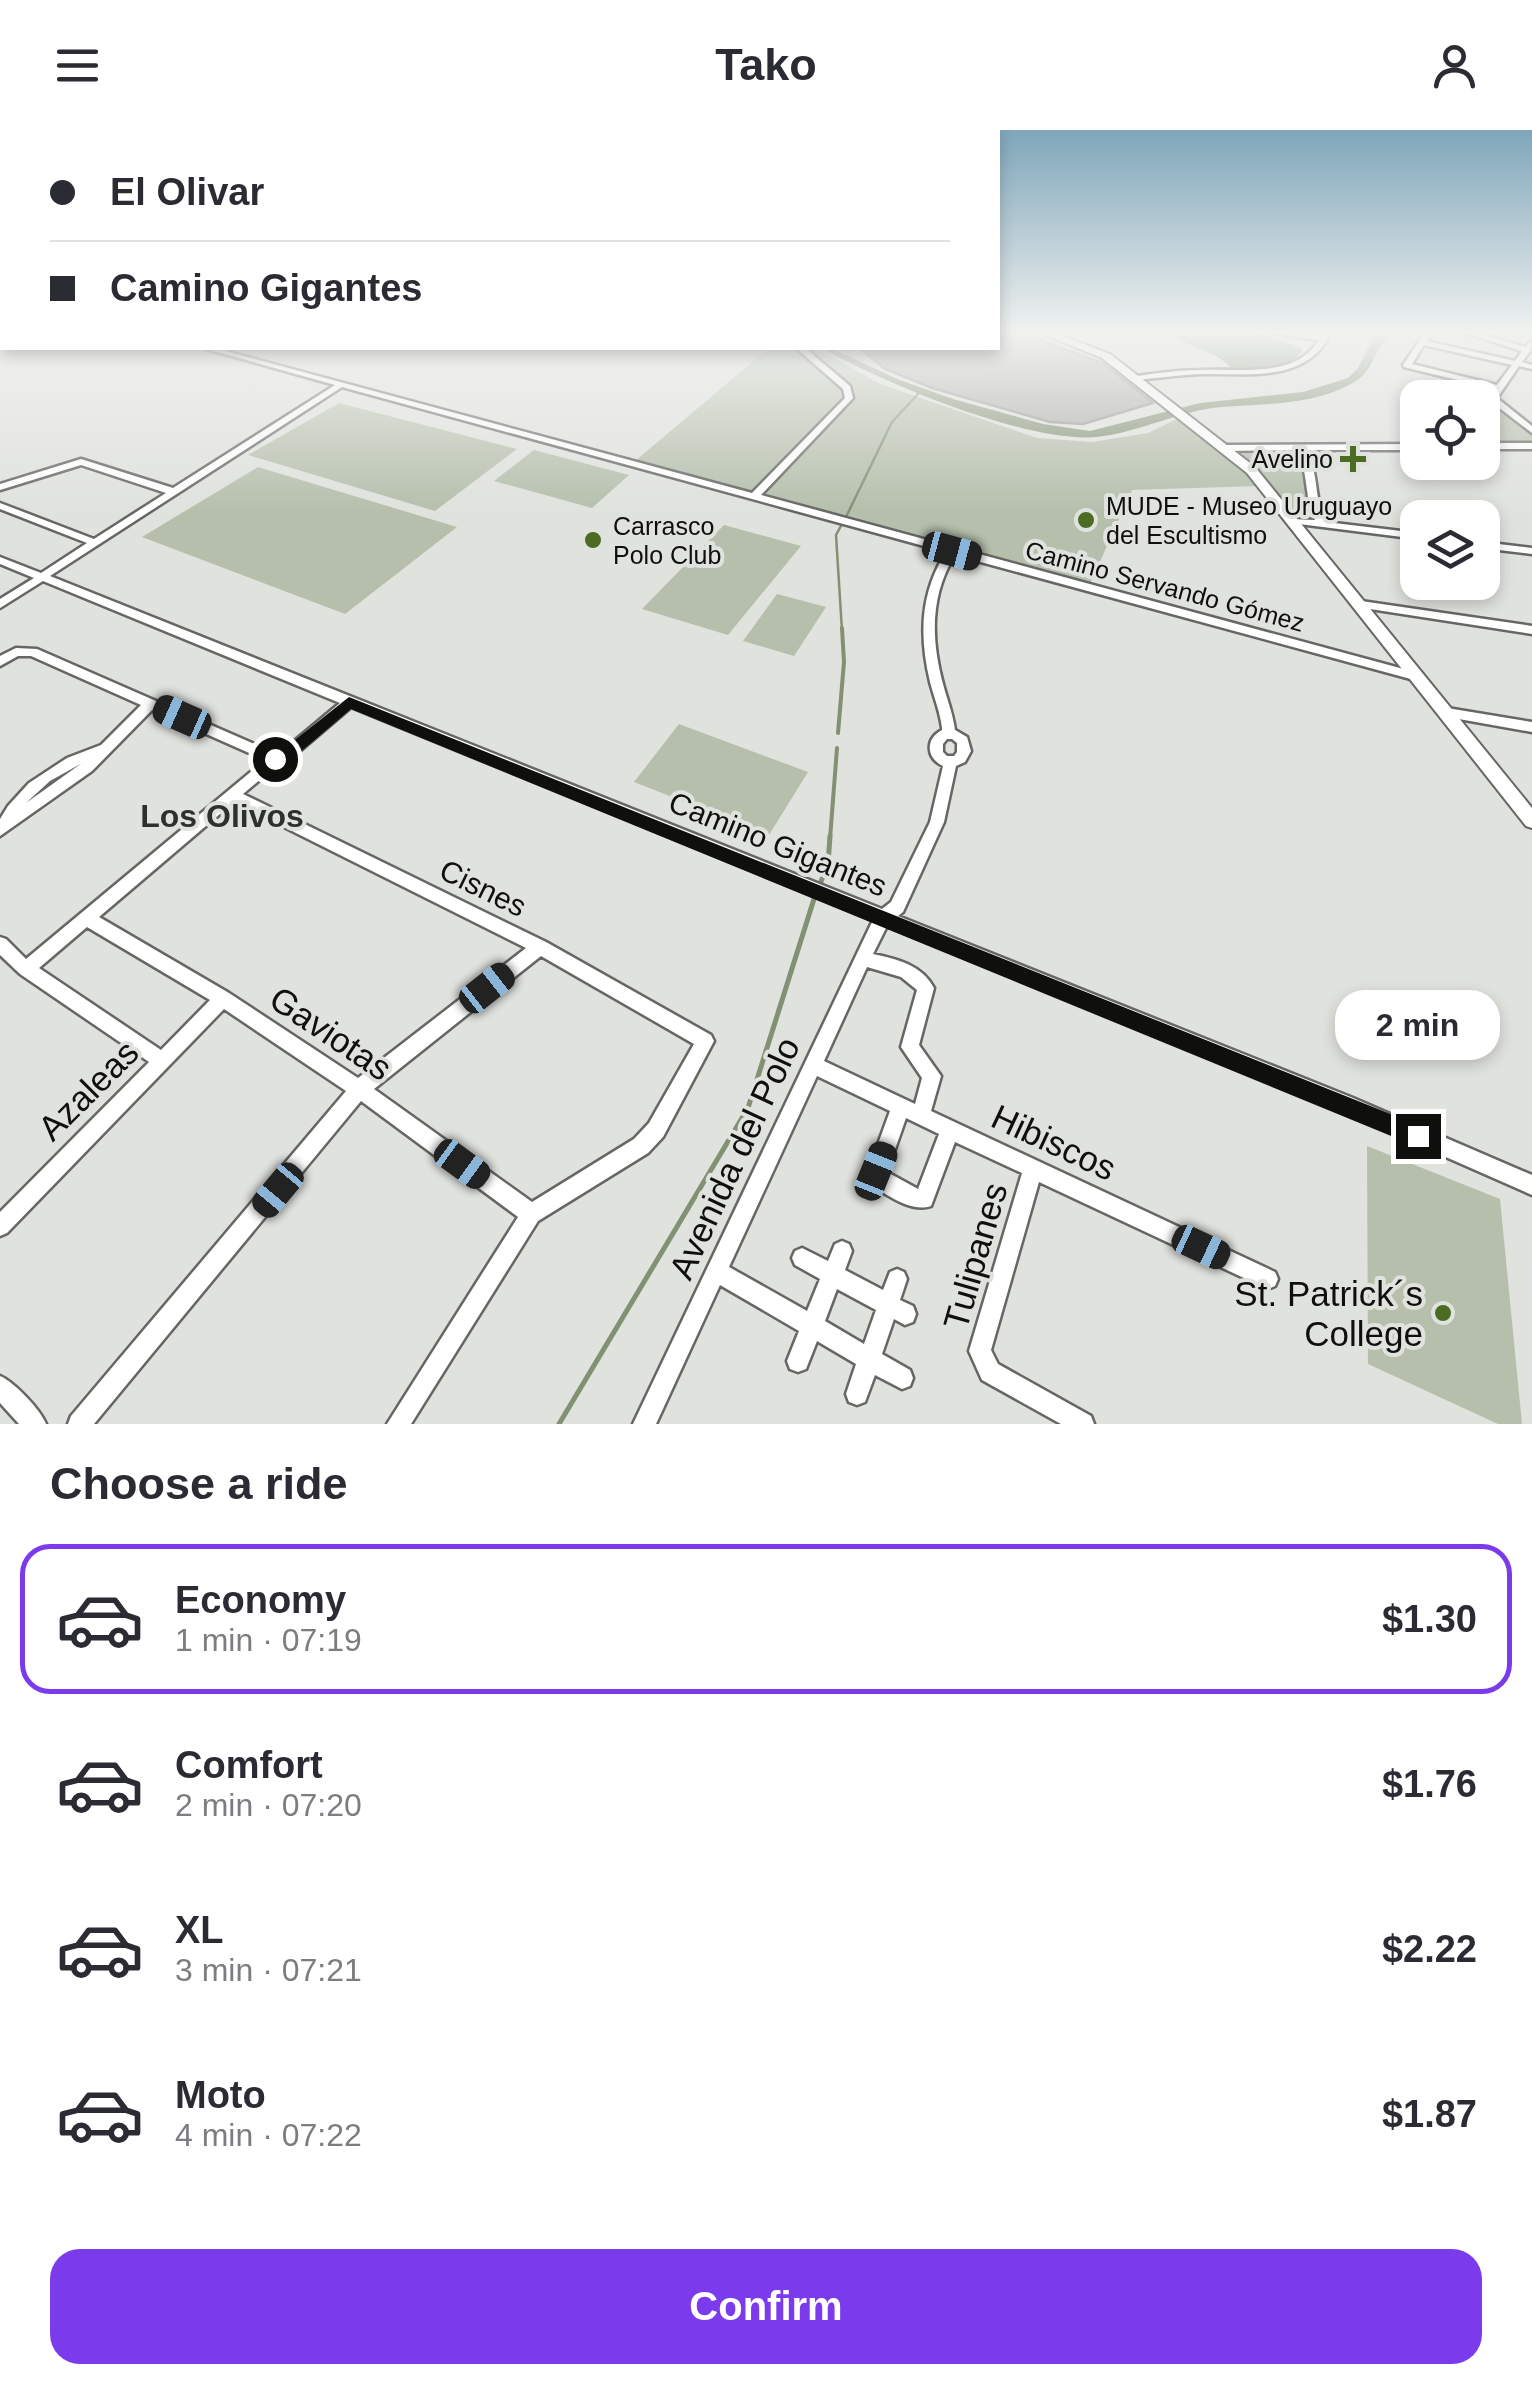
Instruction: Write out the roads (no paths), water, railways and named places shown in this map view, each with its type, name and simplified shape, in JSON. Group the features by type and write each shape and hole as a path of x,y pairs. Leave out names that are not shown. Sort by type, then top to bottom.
{"main road":[{"path":"1154,391 1251,470 1532,821"}],"street":[{"path":"0,604 331,391"},
{"name":"Camino Servando Gómez","path":"369,391 1418,676"},
{"path":"754,497 849,398 848,391"},
{"path":"1500,404 1532,430"},
{"path":"1500,446 1532,446"},
{"path":"1226,448 1400,447"},
{"path":"1301,449 1313,468 1312,506 1322,524"},
{"path":"0,486 81,462 174,492"},
{"path":"0,506 95,543"},
{"path":"1295,521 1400,534"},
{"path":"1500,547 1532,551"},
{"name":"Avenida del Polo","path":"644,1424 882,919 897,907 937,822 951,760 965,756 968,748 949,735 926,629 933,587 952,551"},
{"name":"Camino Gigantes","path":"0,560 1353,1107 1532,1185"},
{"path":"1361,605 1532,630"},
{"path":"0,662 23,650 275,759"},
{"path":"26,969 232,794 291,751 344,700"},
{"path":"1,829 32,788 63,766 105,749 151,703"},
{"path":"1447,714 1532,726"},
{"name":"Cisnes","path":"232,794 540,947 706,1040 656,1130 640,1146 531,1214"},
{"name":"Gaviotas","path":"86,918 222,999 359,1089 531,1214"},
{"path":"0,944 26,969 162,1060"},
{"path":"79,1424 359,1089 540,947"},
{"path":"863,959 920,978 926,988 910,1041 912,1052 932,1076 920,1116"},
{"name":"Azaleas","path":"0,1226 222,999"},
{"name":"Hibiscos","path":"812,1065 1268,1278"},
{"path":"900,1108 876,1177 916,1200 924,1199 950,1130"},
{"name":"Tulipanes","path":"1033,1169 980,1352 990,1372 1083,1424"},
{"path":"398,1424 531,1214"},
{"path":"798,1361 842,1251"},
{"path":"802,1258 896,1309"},
{"path":"718,1272 902,1378"},
{"path":"857,1394 869,1359 896,1309 897,1278"},
{"path":"0,1387 36,1424"}],"waterway":[{"path":"846,517 892,422 919,393"},
{"path":"842,524 836,535 842,631"},
{"path":"838,733 844,662 842,628"},
{"path":"830,839 837,748"},
{"path":"820,884 828,864 830,836"},
{"path":"559,1424 748,1108 814,899"}],"place":[{"name":"Avelino","path":"1353,459"},
{"name":"MUDE - Museo Uruguayo del Escultismo","path":"1086,520"},
{"name":"Carrasco Polo Club","path":"593,540"},
{"name":"St. Patrick´s College","path":"1443,1313"}],"district":[{"name":"Los Olivos","path":"222,816"}]}
